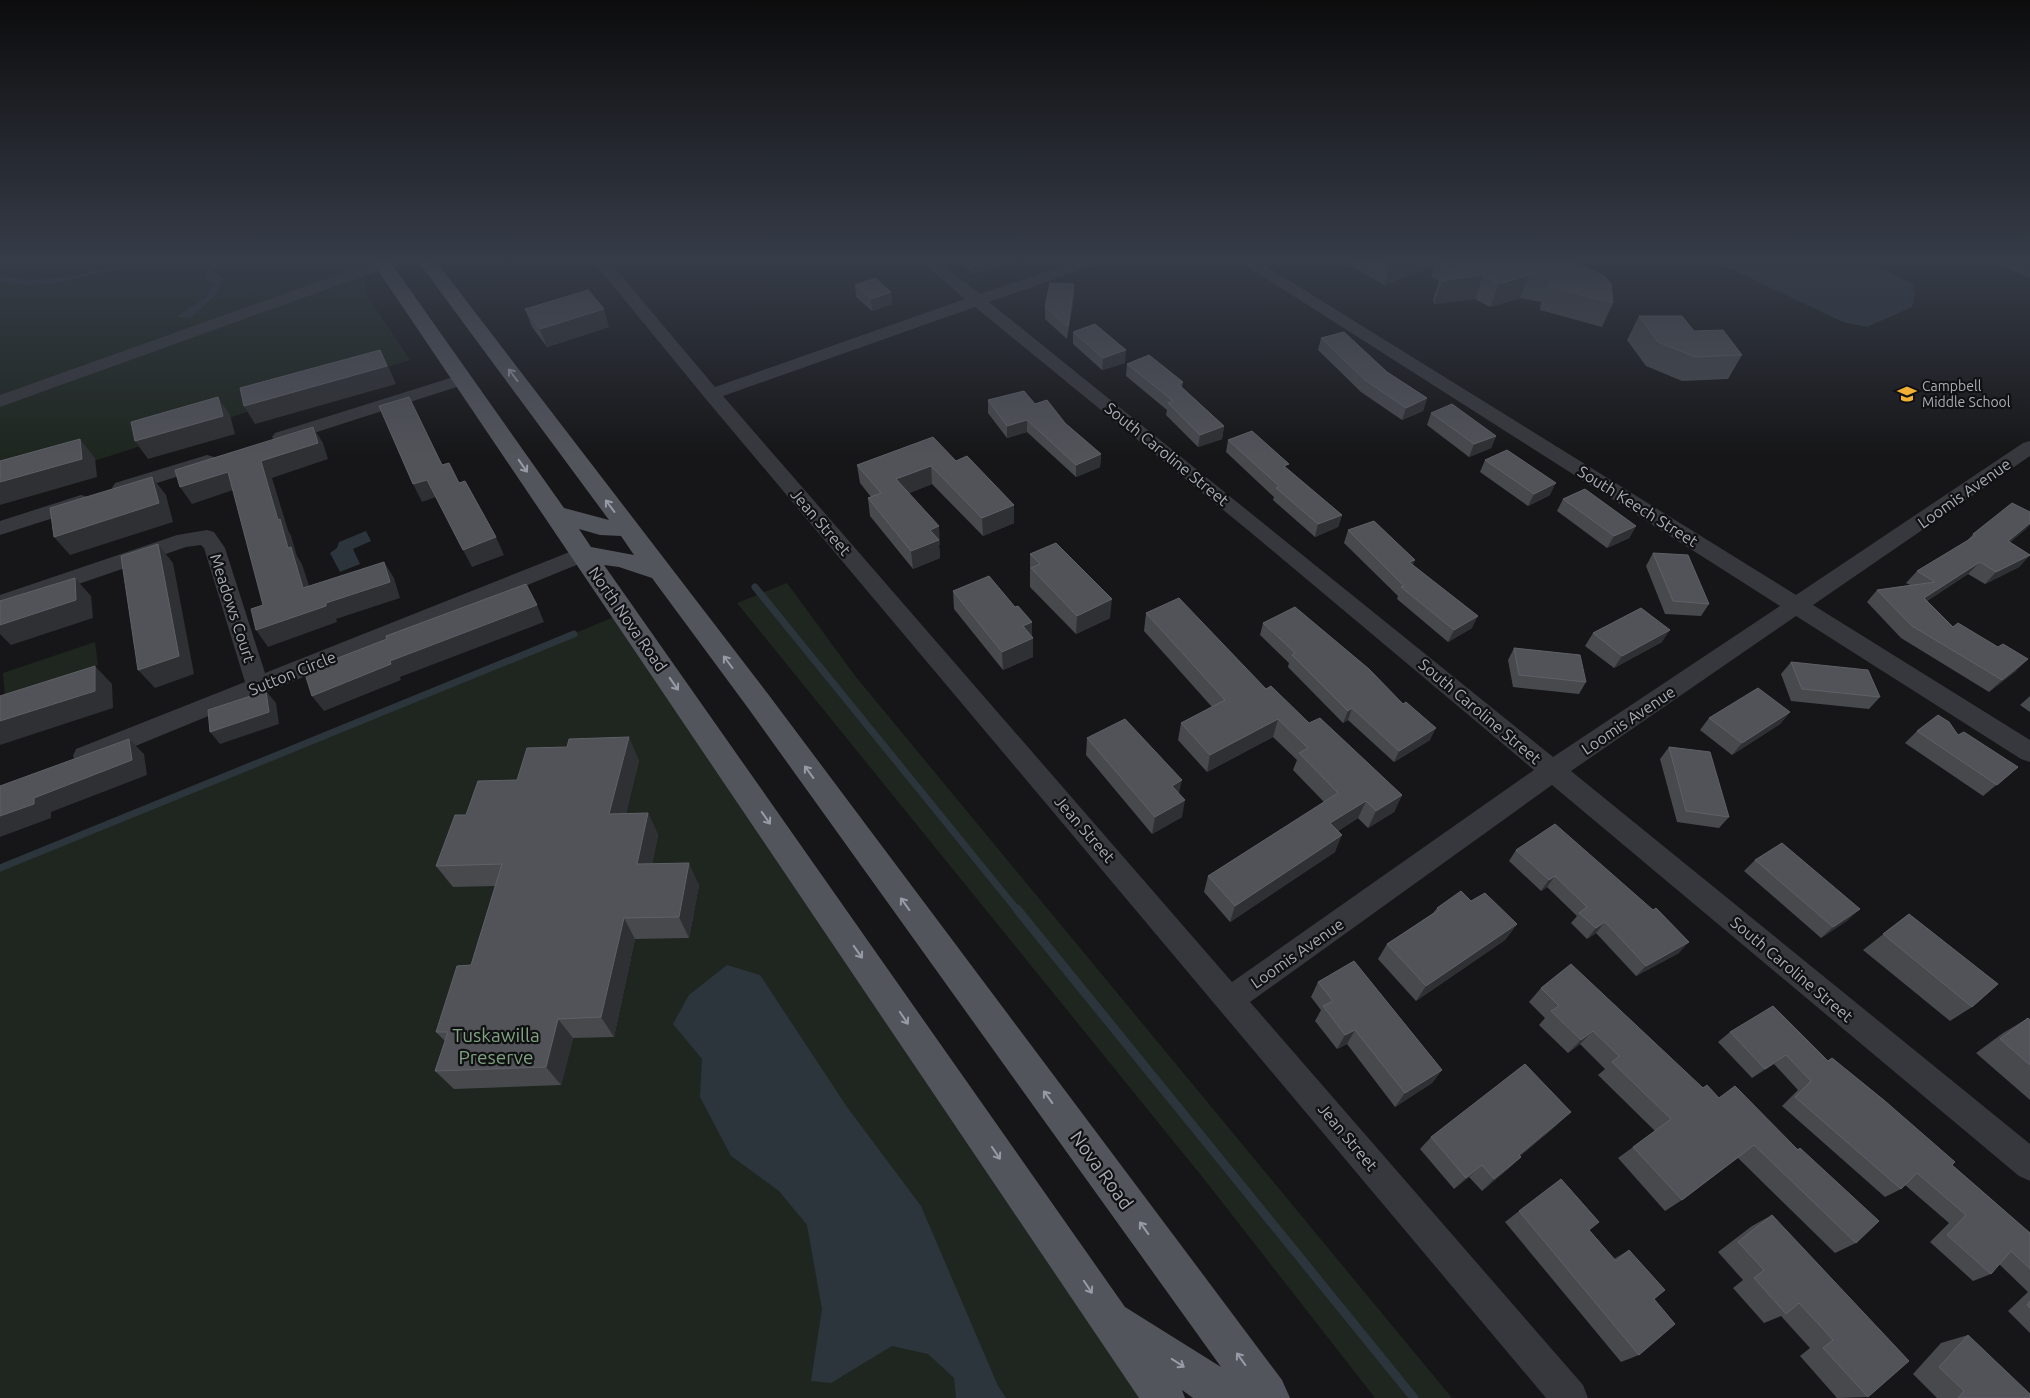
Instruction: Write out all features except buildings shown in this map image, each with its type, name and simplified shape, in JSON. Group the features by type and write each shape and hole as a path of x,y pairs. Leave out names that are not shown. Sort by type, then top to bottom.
{"main road":[{"name":"North Nova Road","path":"428,325 1108,1317"},
{"path":"475,325 661,572"},
{"path":"557,514 596,527 612,530 627,528"},
{"path":"584,554 612,557 661,572"},
{"name":"Nova Road","path":"661,572 1268,1397"},
{"path":"1108,1317 1214,1387 1240,1396 1268,1397"},
{"path":"1108,1317 1164,1398"}],"street":[{"path":"0,401 208,325"},
{"name":"Jean Street","path":"654,325 1570,1398"},
{"path":"711,394 908,325"},
{"name":"South Caroline Street","path":"1007,325 1264,532 2030,1165"},
{"name":"South Keech Street","path":"1349,325 2030,752"},
{"path":"267,442 463,378"},
{"name":"Loomis Avenue","path":"1231,1000 1552,771 2030,447"},
{"path":"0,528 220,457"},
{"name":"Meadows Court","path":"0,602 184,540 207,537 214,548 258,687"},
{"name":"Sutton Circle","path":"63,765 584,554"}],"green space":[{"path":"0,325 204,325 0,401"},
{"path":"223,325 387,325 410,360 0,491 0,406"},
{"path":"787,583 856,677 1452,1398 1375,1398 1204,1179 737,603"},
{"name":"Tuskawilla Preserve","path":"624,613 1164,1398 0,1398 0,868"},
{"path":"95,642 98,665 5,698 3,673"}],"shaded area":[{"path":"366,531 371,541 353,549 360,564 340,572 330,553 337,548 339,542"},
{"path":"727,965 760,975 847,1107 921,1206 998,1386 1006,1398 956,1398 954,1378 928,1354 892,1346 831,1383 811,1381 822,1309 807,1225 779,1191 731,1156 700,1097 702,1059 673,1024 689,995"}],"waterway":[{"path":"755,587 1018,911"},
{"path":"0,868 574,634"},
{"path":"1017,909 1414,1398"}],"place":[{"name":"Campbell Middle School","path":"1907,394"}]}
